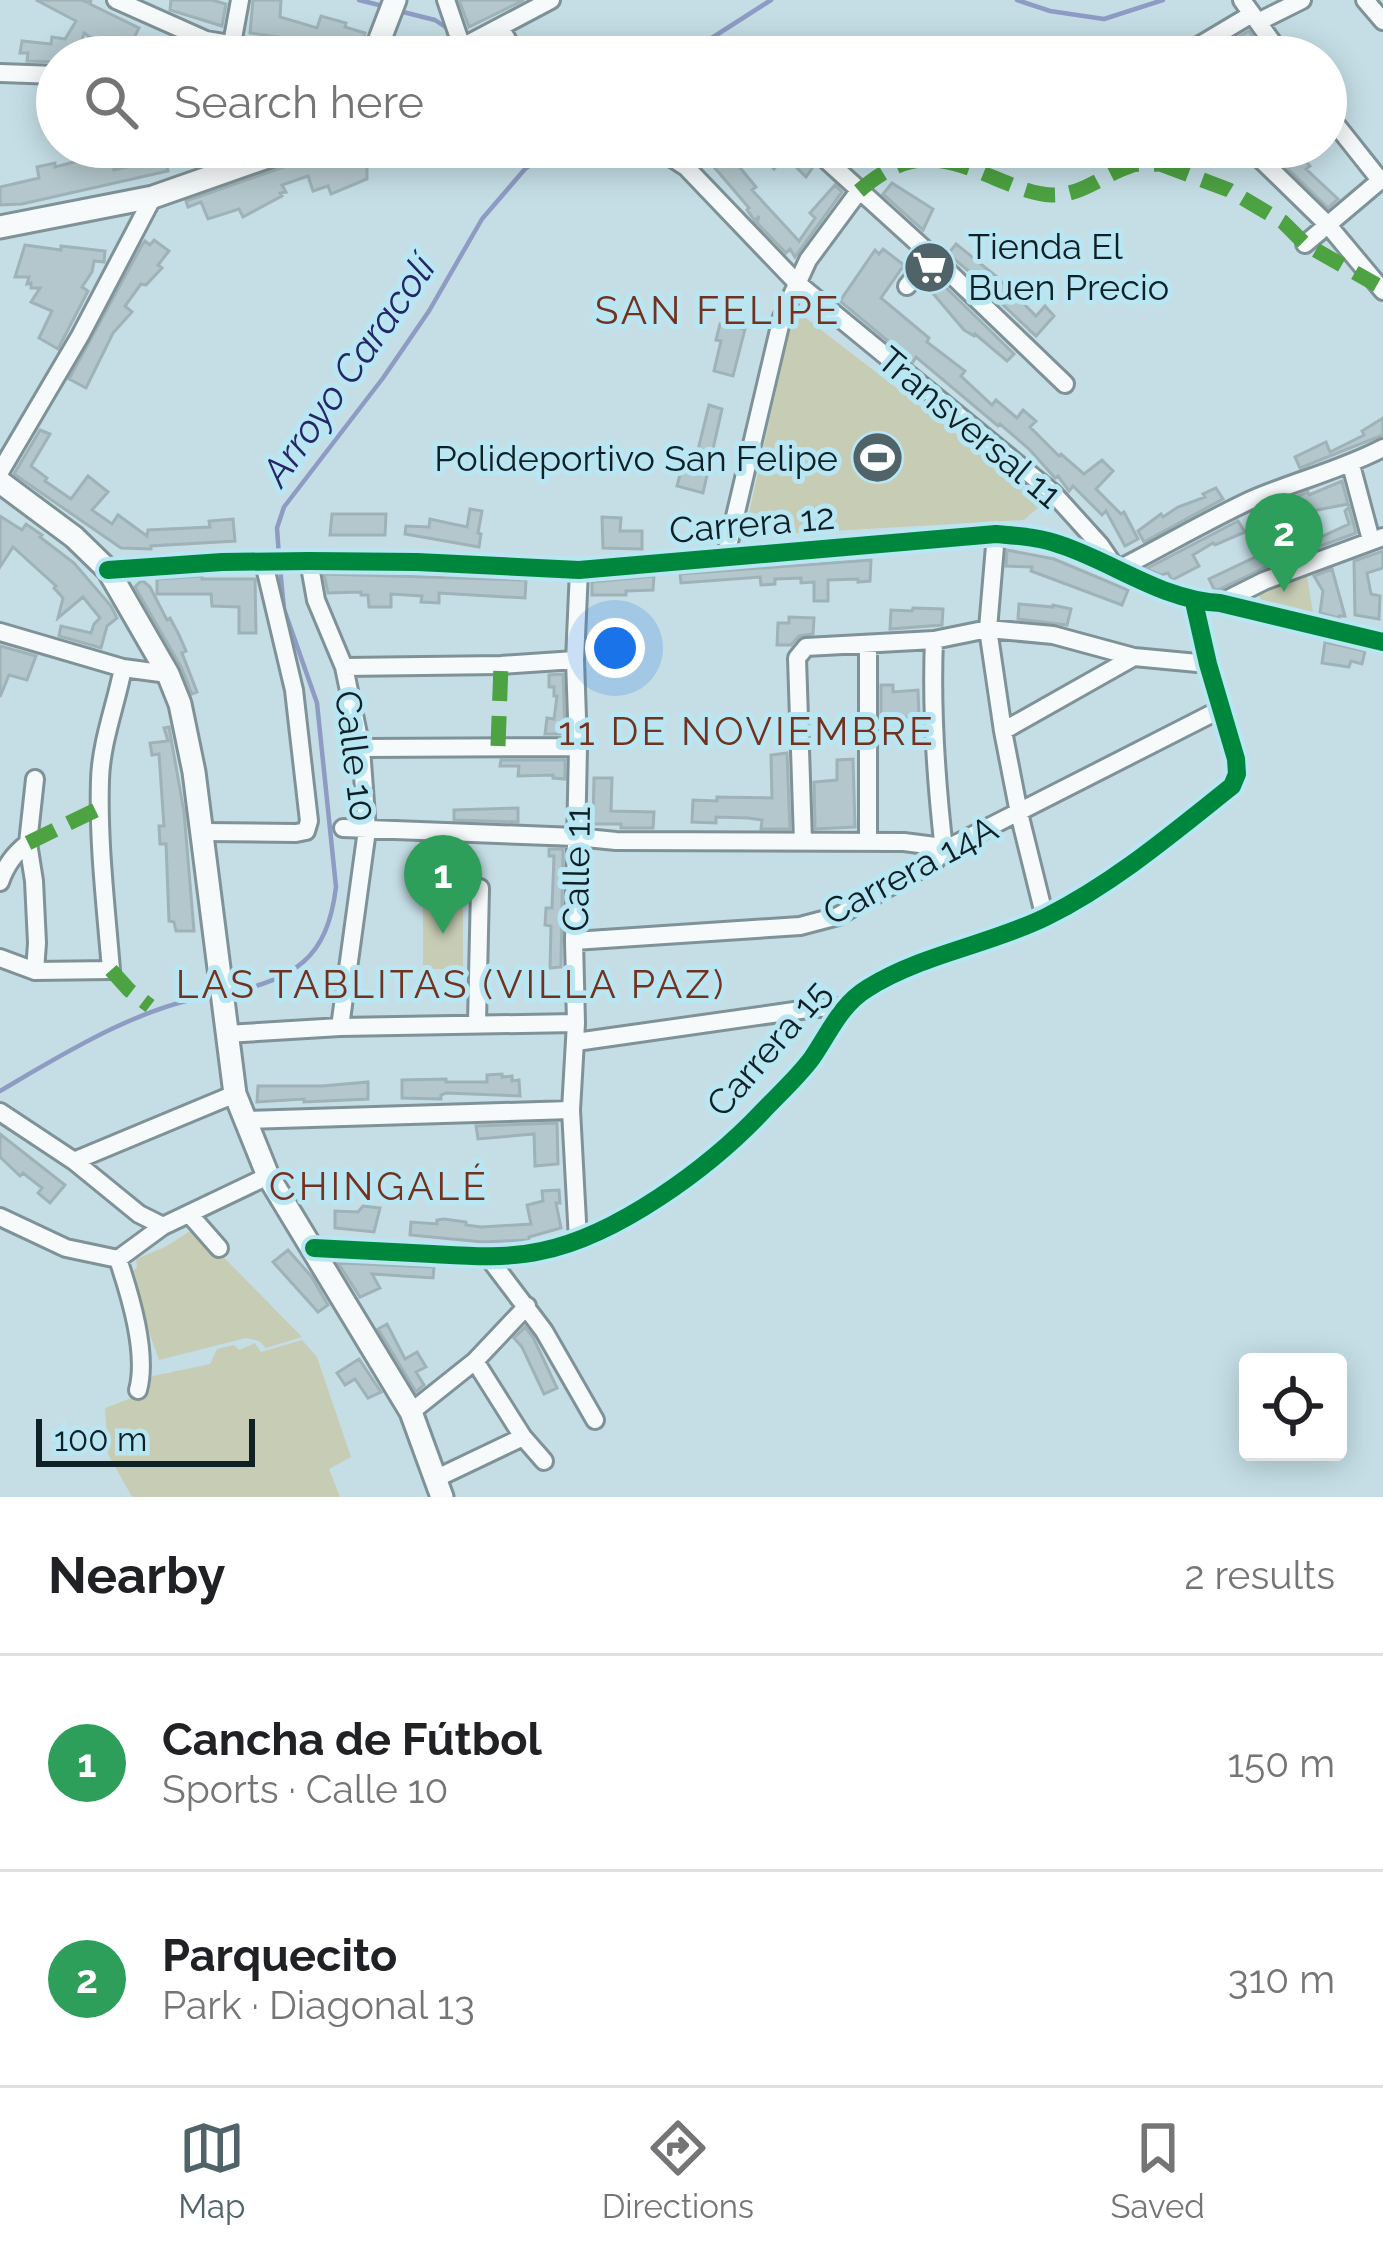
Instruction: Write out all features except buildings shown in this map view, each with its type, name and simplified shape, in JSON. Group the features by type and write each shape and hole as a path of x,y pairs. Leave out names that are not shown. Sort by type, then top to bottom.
{"street":[{"path":"116,0 183,36"},
{"path":"233,36 240,0"},
{"path":"446,0 478,36"},
{"path":"484,36 551,0"},
{"path":"1213,36 1250,12 1301,0"},
{"path":"1365,0 1383,21"},
{"path":"381,36 393,8"},
{"path":"0,73 36,75"},
{"path":"1305,244 1381,179 1347,138"},
{"path":"0,227 153,197 236,168"},
{"name":"Transversal 11","path":"687,168 797,283 1053,494 1118,570"},
{"path":"834,168 1064,384"},
{"path":"1270,168 1381,285"},
{"path":"725,560 782,317 808,260 859,191"},
{"path":"0,472 80,336 153,197"},
{"path":"907,286 932,256"},
{"path":"1118,570 1247,502 1351,465 1383,448"},
{"path":"1220,603 1264,581 1377,539 1351,465"},
{"path":"0,482 74,537 108,570 168,674 180,704 202,832 235,1094 268,1176 411,1412 439,1487 524,1437"},
{"path":"1065,546 1078,521"},
{"path":"996,534 988,629 1019,813 1045,918"},
{"name":"Carrera 12","path":"108,570 222,562 417,562 579,570 996,534 1065,546 1194,602 1220,603 1383,642"},
{"path":"202,832 306,831 309,821 286,562"},
{"name":"Calle 10","path":"286,562 316,600 344,667 361,748 367,830 340,1027"},
{"name":"Calle 11","path":"578,1240 571,1110 576,1032 574,660 579,570"},
{"path":"1194,602 1221,709"},
{"path":"803,841 797,658 806,647 934,640 988,629 1053,635 1134,657 1208,664"},
{"path":"0,632 122,668 168,674"},
{"path":"343,829 616,841 904,842 944,850 932,694 934,640"},
{"path":"868,645 868,842"},
{"path":"1003,731 1134,657"},
{"path":"344,667 574,660"},
{"path":"0,958 34,971 111,970 100,845 100,779 122,668"},
{"name":"Carrera 14A","path":"574,940 800,926 838,916 935,861 944,850 1221,709"},
{"name":"Carrera 15","path":"314,1248 488,1257 541,1252 619,1222 697,1170 749,1126 808,1063 843,1007 867,988 1045,918 1112,878 1232,787 1236,758 1221,709"},
{"path":"361,748 578,747"},
{"path":"34,971 37,943 28,843 35,778"},
{"path":"0,883 16,852 28,843"},
{"path":"477,1023 480,888"},
{"path":"226,1034 477,1023 576,1032 843,1007"},
{"path":"74,1161 235,1094"},
{"path":"246,1120 571,1110"},
{"path":"4,1115 74,1161 139,1214 163,1226"},
{"path":"0,1217 66,1247 118,1258 163,1226 268,1176"},
{"path":"190,1215 219,1248"},
{"path":"488,1257 527,1306 595,1420"},
{"path":"118,1258 142,1364 138,1390"},
{"path":"411,1412 476,1360 527,1306"},
{"path":"476,1360 544,1461"}],"green space":[{"path":"794,309 1038,497 1040,506 1024,520 744,536"},
{"path":"1306,571 1314,618 1272,608 1256,590"},
{"path":"463,898 463,969 423,969 423,899"},
{"path":"195,1228 302,1337 266,1348 246,1338 159,1360 129,1276 137,1267 136,1259"},
{"path":"302,1340 317,1357 351,1457 329,1469 340,1497 132,1497 108,1454 105,1408 150,1391 148,1377 210,1364 217,1349 234,1345 239,1350 255,1343 261,1352"}],"waterway":[{"path":"359,0 383,6"},
{"name":"Arroyo Caracolí","path":"715,36 771,0"},
{"name":"Arroyo Caracolí","path":"1017,0 1050,11 1104,19 1163,0"},
{"path":"399,11 435,20 450,30"},
{"name":"Arroyo Caracolí","path":"279,557 277,528 284,507 383,378 429,311 482,219 526,168"},
{"name":"Arroyo Caracolí","path":"228,994 272,980 304,961 325,932 336,887 317,703 284,609 280,568"},
{"name":"Arroyo Caracolí","path":"0,1091 132,1020 217,995"}],"marked path":[{"path":"859,191 894,168"},
{"path":"966,168 1051,195 1082,189 1126,168"},
{"path":"1171,168 1229,190 1283,222 1305,244 1377,285"},
{"path":"498,746 501,665"},
{"path":"28,843 102,807"},
{"path":"111,970 150,1006"}],"cycle path":[{"path":"108,570 309,561 579,570 996,534 1053,542 1178,595 1383,642"},
{"path":"314,1248 500,1256 541,1251 600,1231 689,1176 741,1133 801,1072 843,1011 868,988 911,966 1046,917 1142,856 1232,786 1237,774 1194,602"}],"place":[{"name":"Tienda El Buen Precio","path":"929,267"},
{"name":"Polideportivo San Felipe","path":"877,458"},
{"name":"Parquecito","path":"1284,592"},
{"name":"Cancha de Fútbol","path":"443,934"}],"district":[{"name":"SAN FELIPE","path":"718,310"},
{"name":"11 DE NOVIEMBRE","path":"747,731"},
{"name":"LAS TABLITAS (VILLA PAZ)","path":"451,984"},
{"name":"CHINGALÉ","path":"379,1186"}]}
